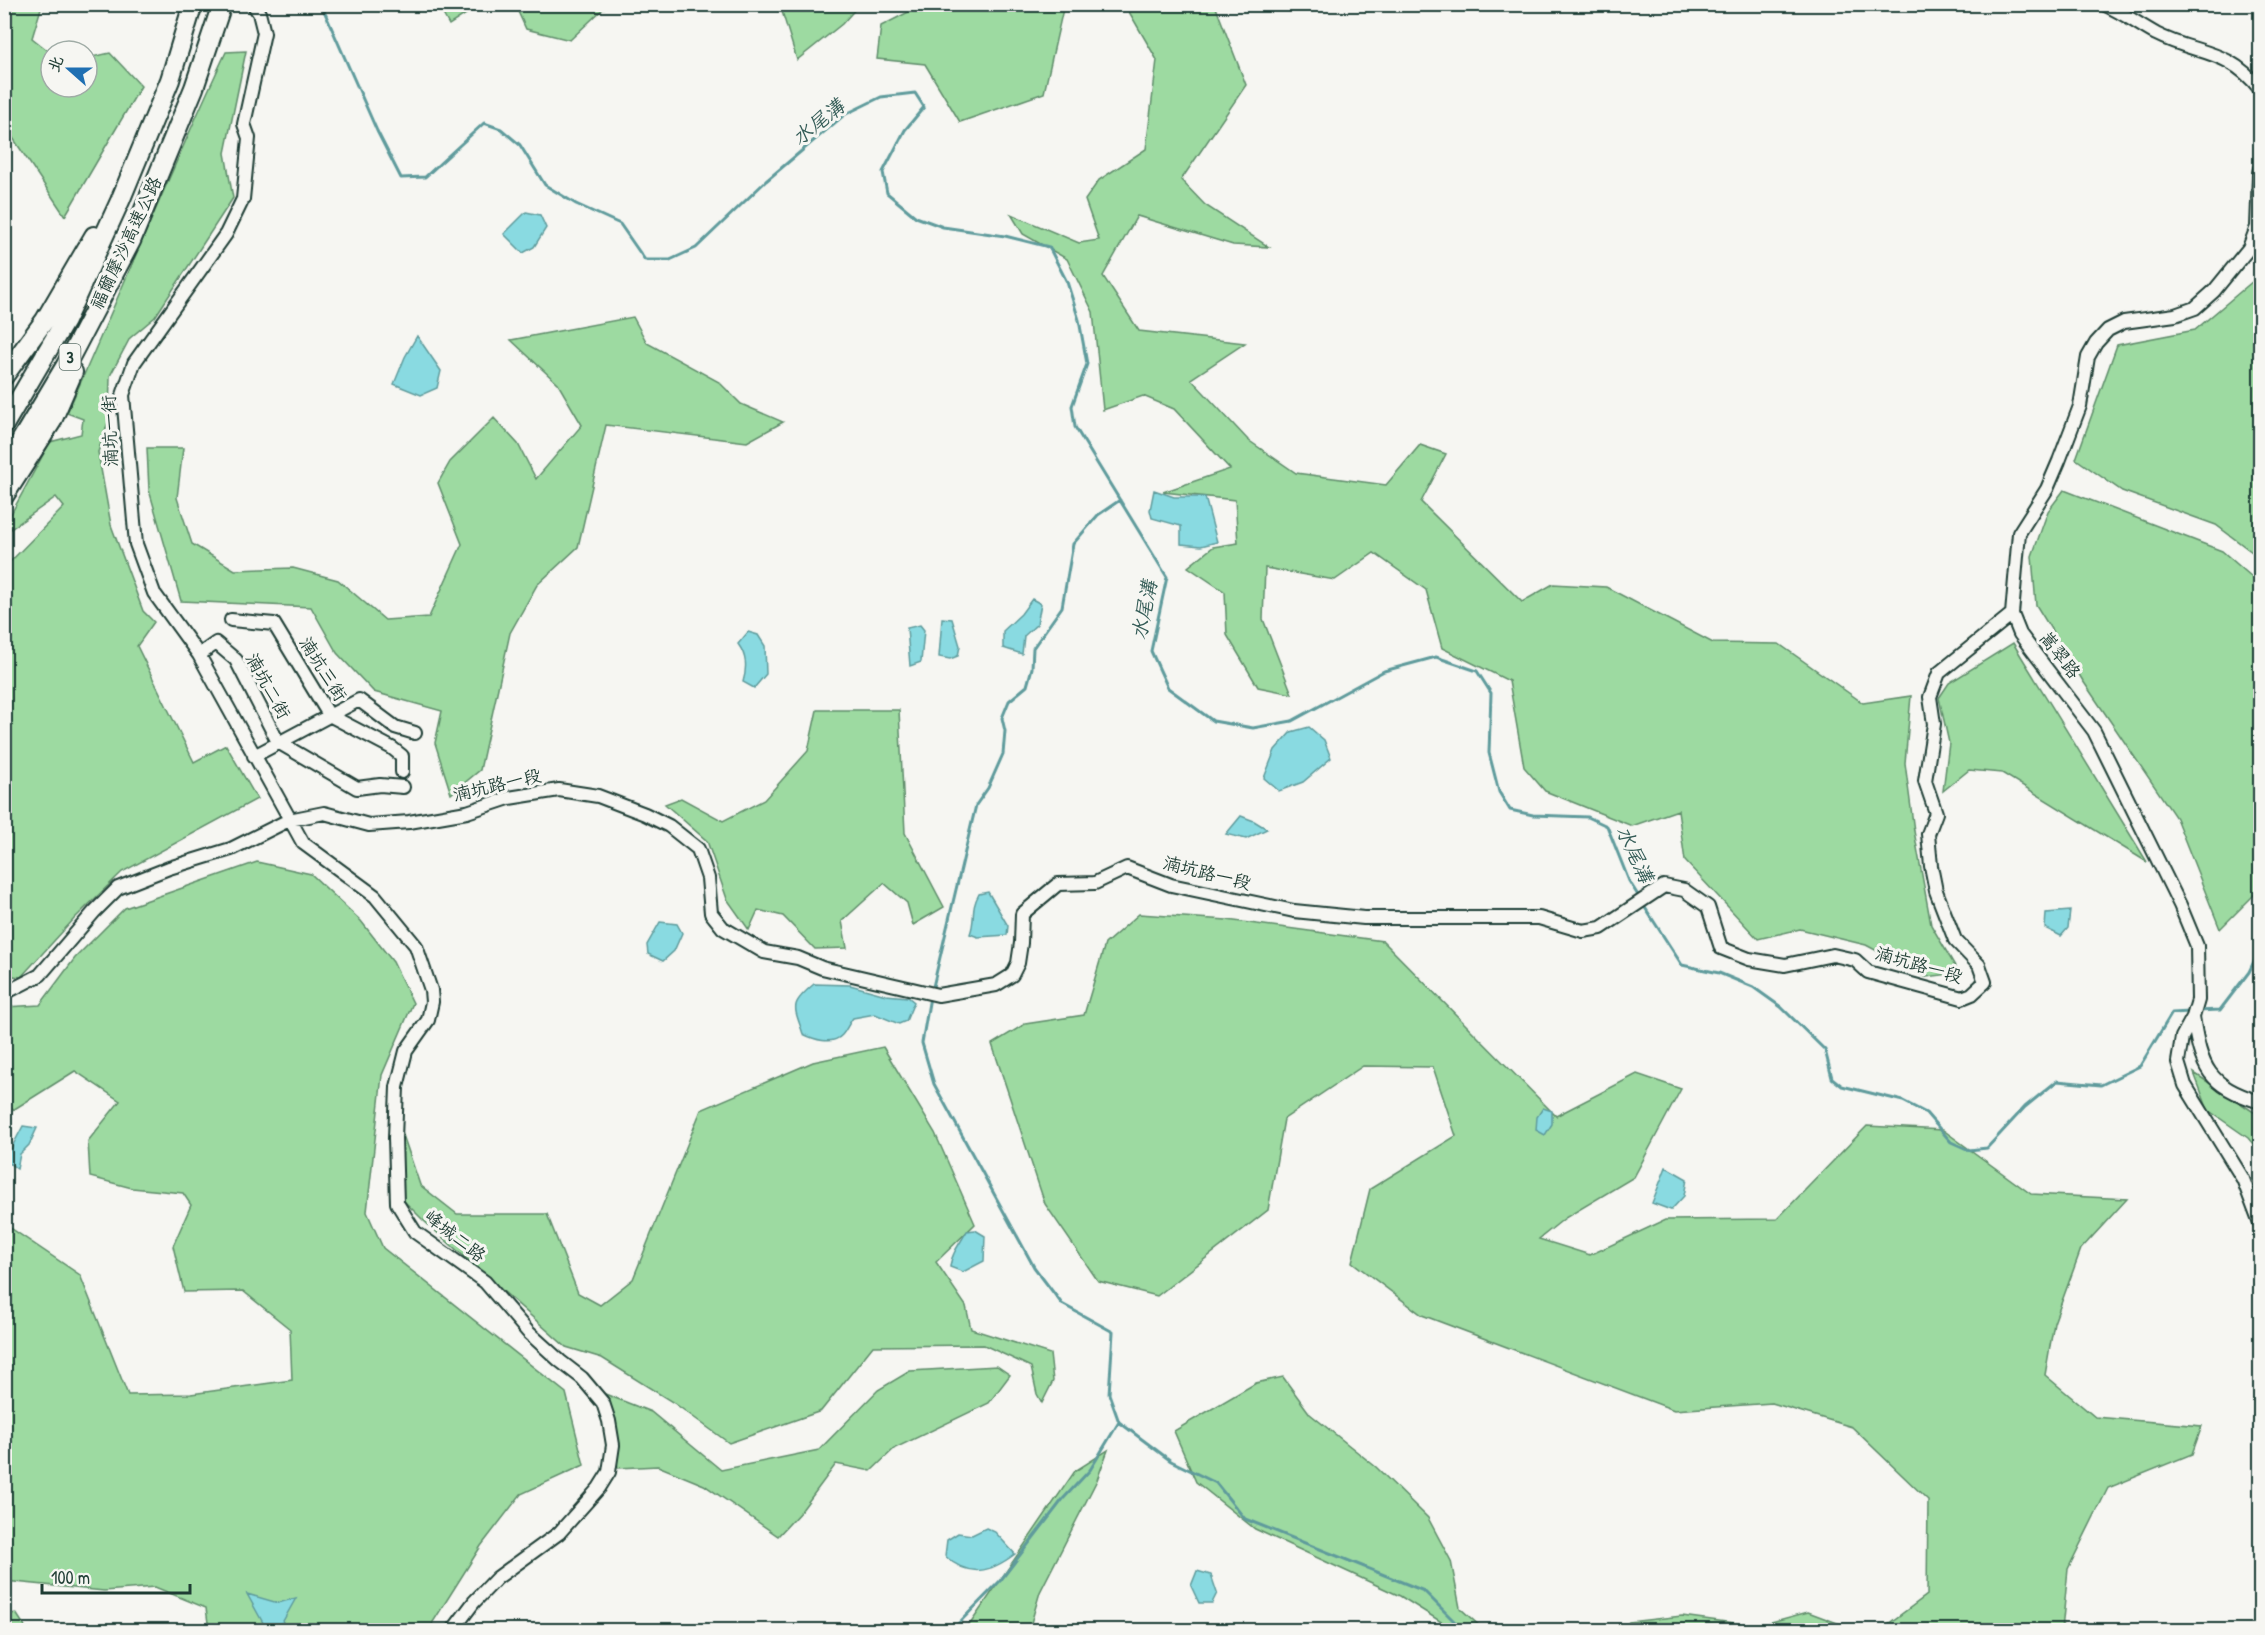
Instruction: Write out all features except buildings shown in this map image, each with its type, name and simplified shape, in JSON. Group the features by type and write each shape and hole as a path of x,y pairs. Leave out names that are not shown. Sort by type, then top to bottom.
{"highway":[{"name":"福爾摩沙高速公路","path":"4,425 65,321 120,201 170,80 194,4"},
{"name":"福爾摩沙高速公路","path":"4,469 66,365 131,241 194,88 222,4"},
{"path":"4,376 45,320 88,243 120,201"},
{"path":"4,496 52,421 131,241"}],"street":[{"name":"湳坑一街","path":"253,4 259,13 264,33 244,124 249,138 243,199 226,234 134,363 123,395 136,544 154,593 200,655 289,820"},
{"path":"2103,4 2173,41 2208,51 2231,61 2249,75 2260,89"},
{"path":"2012,614 2019,533 2047,489 2059,461 2080,406 2088,357 2096,343 2108,330 2124,322 2175,315 2195,308 2214,291 2249,248 2257,227 2260,168"},
{"name":"湳坑路一段","path":"4,989 11,990 40,975 94,912 118,888 169,868 231,849 289,820 324,813 369,825 409,822 467,812 509,798 559,790 598,796 669,826 698,849 708,878 711,913 723,928 764,952 798,958 822,968 938,995 996,985 1012,975 1018,963 1022,943 1022,914 1058,884 1095,883 1127,868 1182,888 1294,911 1364,918 1539,918 1583,931 1601,928 1664,886 1684,890 1708,907 1721,948 1749,958 1785,965 1833,956 1855,960 1868,972 1962,998 1972,994 1985,981 1979,965 1955,940 1936,891 1931,866 1929,834 1936,813 1925,781 1934,724 1930,697 1939,673 2012,614"},
{"name":"嵩翠路","path":"2012,614 2020,634 2094,730 2180,905 2197,946 2198,1000 2193,1017 2182,1037 2178,1062 2185,1085 2243,1179 2260,1224"},
{"name":"湳坑三街","path":"231,620 274,624 329,715 392,748 402,756 402,772"},
{"name":"湳坑二街","path":"200,655 216,643 236,660 278,742 357,788 380,785 403,787"},
{"path":"254,756 359,700 395,727 415,733"},
{"name":"峰城二路","path":"289,820 303,843 375,896 416,946 431,990 432,1002 428,1020 406,1051 397,1087 395,1138 397,1203 415,1232 485,1282 528,1332 582,1378 603,1403 609,1421 613,1445 609,1472 599,1488 559,1533 496,1578 453,1630"},
{"path":"2193,1017 2200,1057 2209,1073 2240,1096 2260,1102"}],"green space":[{"path":"480,4 449,25 438,5"},
{"path":"780,4 859,5 842,24 797,60"},
{"path":"924,4 1060,5 1063,9 1044,93 960,122 925,64 877,59 881,26"},
{"path":"4,5 42,5 32,38 39,44 39,99 99,99 99,55 110,53 141,86 65,216 5,126"},
{"path":"515,5 607,5 570,40 526,29"},
{"path":"1140,5 1215,5 1246,85 1181,180 1205,205 1269,247 1233,245 1137,216 1103,276 1139,331 1245,343 1191,379 1248,440 1296,473 1386,485 1420,445 1446,454 1421,502 1522,602 1553,584 1606,587 1713,643 1779,644 1863,703 1911,696 1905,763 1914,831 1931,925 1959,973 1926,977 1866,945 1800,929 1758,939 1685,861 1678,810 1632,826 1545,791 1524,767 1509,681 1442,648 1426,590 1374,553 1335,580 1265,568 1263,619 1292,694 1258,687 1227,635 1225,592 1188,567 1213,547 1238,543 1235,500 1163,492 1230,469 1174,409 1143,396 1103,410 1093,312 1067,259 1023,234 1011,214 1079,243 1099,240 1085,200 1099,180 1146,149 1157,60 1128,10"},
{"path":"246,51 225,153 233,198 155,317 130,338 110,376 109,419 98,452 111,525 143,611 154,622 137,646 194,762 226,745 257,799 122,872 75,918 21,977 5,975 5,567 64,507 56,497 5,533 5,525 50,442 81,434 83,419 67,413 226,52"},
{"path":"2260,275 2260,558 2216,525 2122,491 2076,459 2117,345 2195,330"},
{"path":"633,317 647,343 719,382 741,404 783,422 747,442 606,425 578,547 537,585 510,633 480,770 451,794 435,743 442,711 374,692 337,653 311,607 181,601 149,490 147,448 183,448 177,498 192,544 235,570 293,568 338,580 385,620 429,617 462,544 438,483 450,462 494,418 518,444 536,479 582,425 558,384 511,340"},
{"path":"2064,490 2222,551 2260,584 2260,700 2258,705 2260,705 2260,889 2220,929 2176,818 2083,681 2036,605 2032,556 2048,511"},
{"path":"2013,643 2147,862 2002,773 1969,770 1943,791 1949,743 1939,698 1949,683"},
{"path":"817,710 899,710 905,833 944,907 913,925 907,903 884,883 842,921 847,948 815,949 783,916 758,910 749,930 727,899 707,841 665,804 681,798 723,821 764,800 808,751"},
{"path":"257,862 311,874 361,921 393,962 413,1003 382,1075 367,1212 383,1248 566,1393 584,1465 521,1494 481,1546 430,1630 209,1630 206,1608 155,1587 104,1591 5,1581 4,1233 6,1225 80,1275 128,1395 191,1394 292,1380 290,1329 243,1291 184,1292 173,1246 191,1205 183,1193 132,1188 90,1177 88,1141 120,1101 75,1071 13,1110 5,1101 5,1007 40,1005 75,958 125,908"},
{"path":"1139,914 1227,920 1383,941 1556,1116 1637,1074 1681,1089 1634,1177 1565,1218 1539,1239 1590,1255 1665,1220 1777,1219 1867,1126 1943,1130 2031,1194 2127,1199 2081,1249 2054,1323 2045,1375 2095,1417 2202,1426 2192,1454 2108,1488 2068,1569 2062,1630 1880,1630 1927,1595 1928,1500 1852,1427 1772,1403 1674,1410 1422,1315 1352,1262 1370,1189 1456,1136 1433,1067 1363,1066 1284,1119 1268,1210 1157,1296 1098,1281 1045,1204 992,1044 1025,1024 1084,1015 1105,944"},
{"path":"883,1047 935,1133 975,1224 936,1262 966,1306 971,1329 1050,1354 1053,1381 1042,1403 1037,1394 1031,1367 984,1345 873,1346 821,1411 729,1443 674,1403 602,1358 566,1347 424,1221 398,1195 402,1132 420,1185 457,1214 547,1214 578,1293 600,1305 633,1279 701,1110 813,1062"},
{"path":"2194,1073 2260,1116 2260,1152 2248,1138 2208,1110"},
{"path":"997,1366 1010,1375 989,1403 895,1448 871,1471 836,1464 802,1510 778,1536 704,1485 658,1466 618,1468 605,1394 651,1412 721,1470 819,1450 878,1390 910,1371"},
{"path":"1283,1377 1310,1414 1376,1467 1428,1518 1451,1561 1460,1608 1484,1630 1454,1630 1400,1596 1255,1529 1196,1482 1174,1431 1256,1383"},
{"path":"1108,1450 1097,1480 1040,1592 1029,1630 966,1630 1075,1471"},
{"path":"1808,1612 1856,1630 1621,1630 1629,1622 1682,1616 1756,1626"},
{"path":"16,1613 27,1630 5,1630 5,1615"}],"water":[{"path":"526,212 540,215 546,228 534,247 523,253 504,234"},
{"path":"417,336 441,371 437,388 421,395 394,384"},
{"path":"1154,490 1174,497 1205,497 1217,542 1201,546 1181,544 1181,526 1152,518 1150,510"},
{"path":"1032,599 1041,604 1037,624 1024,636 1022,654 1003,648 1003,631 1021,614"},
{"path":"942,618 952,619 960,646 958,656 950,659 939,657"},
{"path":"920,625 924,630 921,662 910,666 907,628"},
{"path":"748,632 758,635 765,646 766,674 754,688 743,682 745,662 738,644"},
{"path":"1309,727 1324,740 1331,758 1303,782 1279,791 1264,778 1275,750 1291,732"},
{"path":"1241,816 1267,829 1246,839 1226,834"},
{"path":"988,892 1008,926 1007,935 978,937 970,934 976,900 979,894"},
{"path":"2070,911 2068,928 2061,936 2045,928 2046,913"},
{"path":"660,922 677,924 682,933 674,951 663,961 648,954 647,945"},
{"path":"814,984 850,985 886,995 908,997 914,1002 906,1021 899,1024 875,1014 853,1018 838,1038 822,1040 803,1034 796,1011 800,997"},
{"path":"1543,1108 1552,1111 1552,1124 1545,1135 1536,1130 1537,1117"},
{"path":"23,1126 37,1128 29,1145 20,1154 17,1169 5,1160"},
{"path":"1666,1167 1687,1179 1684,1196 1671,1210 1652,1203"},
{"path":"975,1230 985,1236 984,1261 963,1272 950,1267 954,1253 967,1231"},
{"path":"986,1528 995,1532 1015,1554 997,1565 980,1570 963,1568 945,1556 947,1540 958,1533 972,1535"},
{"path":"1197,1571 1211,1575 1217,1593 1212,1603 1199,1603 1191,1586"},
{"path":"247,1594 278,1603 296,1598 278,1630 267,1630"}],"waterway":[{"name":"水尾溝","path":"321,4 377,131 401,178 425,177 484,123 501,129 520,145 545,185 576,204 620,224 645,260 670,260 696,248 766,181 844,115 881,97 915,93 924,107 905,130 883,172 887,193 916,217 943,227 1005,236 1049,247 1067,282 1079,320 1087,364 1072,406 1075,427 1167,577 1151,651 1168,688 1213,721 1253,728 1292,721 1384,671 1436,657 1477,671 1491,693 1489,753 1499,792 1510,810 1533,815 1588,817 1607,826 1629,881 1639,897"},
{"path":"932,991 976,805 988,788 1003,754 1005,731 1002,718 1009,701 1027,686 1032,668 1033,648 1062,607 1073,544 1098,515 1120,500"},
{"name":"水尾溝","path":"1642,903 1682,965 1719,973 1753,987 1781,1007 1825,1050 1832,1078 1842,1086 1903,1101 1926,1113 1951,1142 1969,1150 1987,1148 2025,1107 2057,1081 2101,1085 2140,1066 2172,1013 2190,1012"},
{"name":"水尾溝","path":"2197,1011 2220,1010 2249,972 2260,949"},
{"path":"930,997 922,1043 934,1084 1034,1267 1062,1304 1113,1332 1109,1394 1119,1422 1171,1461 1216,1483 1245,1519 1424,1591 1463,1630"},
{"path":"952,1630 1000,1581 1063,1499 1090,1470 1119,1422"}]}
